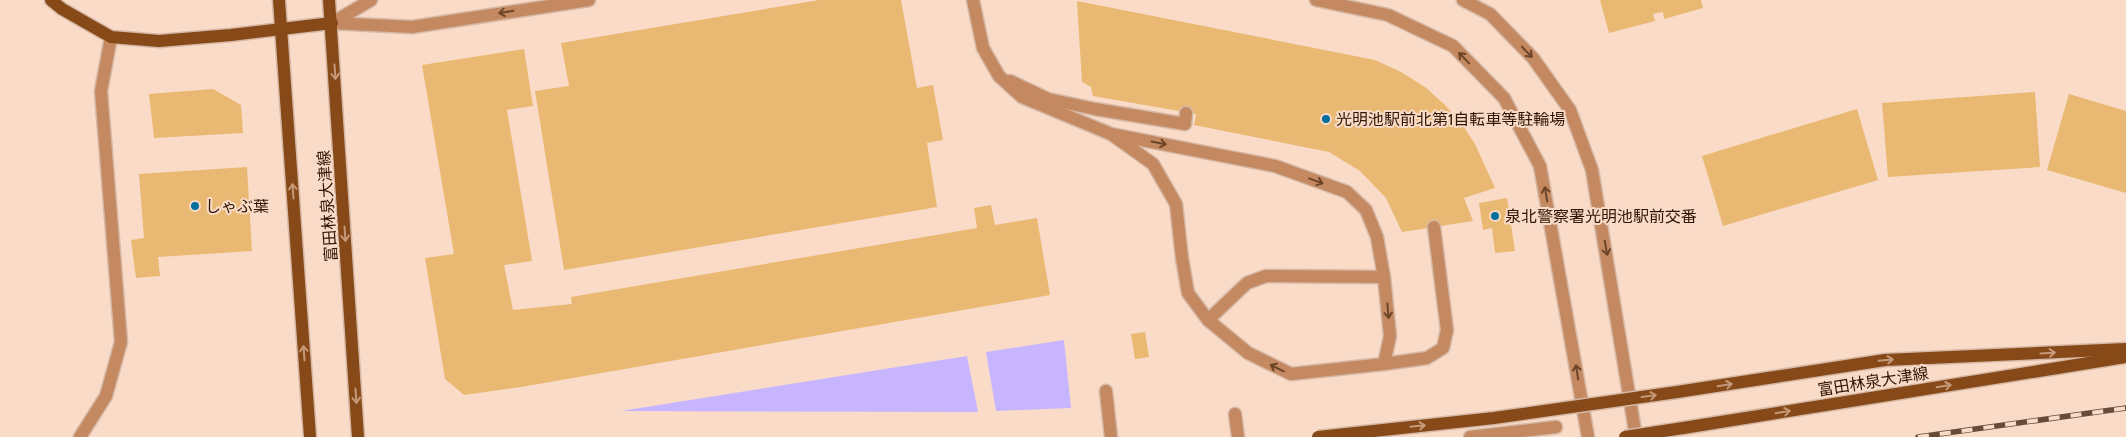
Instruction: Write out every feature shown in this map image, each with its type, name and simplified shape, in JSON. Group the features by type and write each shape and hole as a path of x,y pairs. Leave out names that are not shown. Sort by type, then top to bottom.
{"main road":[{"path":"51,0 62,9 112,37 159,41 332,23"},
{"name":"富田林泉大津線","path":"279,0 310,437"},
{"name":"富田林泉大津線","path":"329,0 358,437"},
{"path":"1314,437 1494,418 1885,360 2126,349"},
{"name":"富田林泉大津線","path":"1625,437 2126,356"}],"street":[{"path":"332,23 371,0"},
{"path":"332,23 412,27 589,0"},
{"path":"973,0 984,48 999,76 1022,97 1111,134 1275,166 1347,192 1366,210 1377,237 1384,277 1390,336 1384,364"},
{"path":"1316,0 1388,15 1453,46 1504,98 1540,166 1588,437"},
{"path":"1463,0 1490,14 1532,58 1570,110 1592,170 1636,437"},
{"path":"80,437 106,396 121,342 102,91 112,37"},
{"path":"999,76 1048,98 1095,109 1185,124 1186,113"},
{"path":"1111,134 1153,164 1176,204 1188,293 1208,320 1248,353 1291,374 1427,358 1443,348 1447,330 1434,227"},
{"path":"1208,320 1247,283 1266,276 1384,277"},
{"path":"1106,391 1111,437"},
{"path":"1235,414 1238,437"},
{"path":"1470,437 1556,427"}],"shaded area":[{"path":"1064,340 1071,408 996,411 986,352"},
{"path":"967,356 978,412 621,411"}],"building":[{"path":"819,0 901,0 917,88 933,85 943,140 927,143 937,207 564,270 535,91 569,86 561,43"},
{"path":"1600,0 1701,0 1703,8 1664,19 1663,12 1653,14 1655,21 1609,33"},
{"name":"光明池駅前北第1自転車等駐輪場","path":"1077,1 1375,60 1401,72 1425,87 1446,106 1462,124 1475,144 1495,188 1464,198 1473,221 1402,232 1386,198 1360,171 1329,152 1194,125 1196,114 1093,96 1091,87 1082,82"},
{"path":"524,49 533,106 507,110 532,261 504,265 513,310 572,304 571,297 977,228 974,208 991,205 995,225 1037,218 1050,295 521,387 464,395 445,379 425,258 454,254 422,65"},
{"path":"213,89 241,105 243,133 154,138 149,94"},
{"path":"2035,92 2040,167 1888,177 1882,103"},
{"path":"2069,94 2126,111 2126,193 2047,170"},
{"path":"1857,109 1878,180 1723,226 1702,156"},
{"name":"しゃぶ葉","path":"247,167 252,251 158,257 160,276 136,278 131,240 144,238 139,174"},
{"name":"泉北警察署光明池駅前交番","path":"1507,198 1515,251 1495,253 1492,228 1483,230 1479,203"},
{"path":"1145,332 1149,357 1135,359 1131,334"}],"railway":[{"path":"1918,437 2126,408"}],"place":[{"name":"光明池駅前北第1自転車等駐輪場","path":"1326,119"},
{"name":"しゃぶ葉","path":"195,206"},
{"name":"泉北警察署光明池駅前交番","path":"1495,216"}]}
